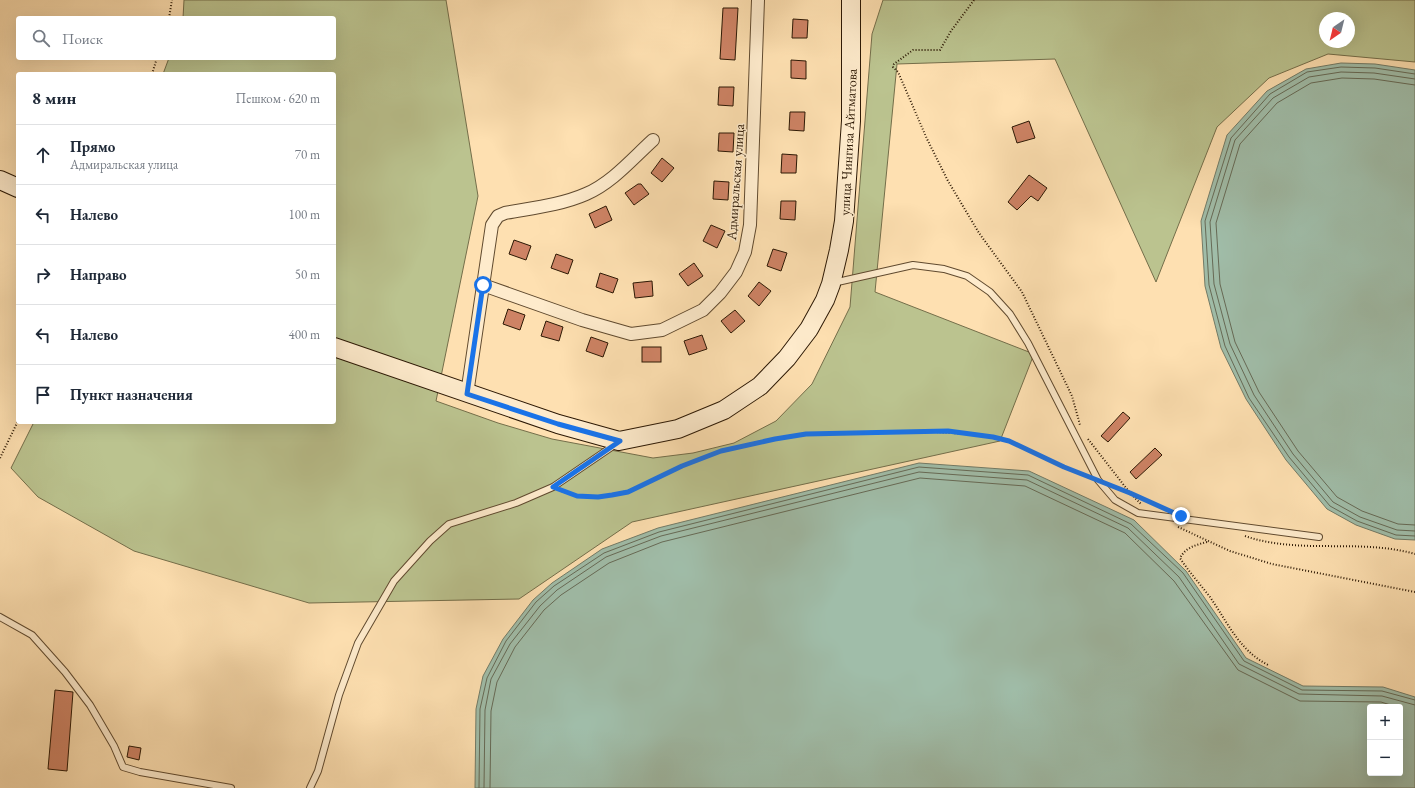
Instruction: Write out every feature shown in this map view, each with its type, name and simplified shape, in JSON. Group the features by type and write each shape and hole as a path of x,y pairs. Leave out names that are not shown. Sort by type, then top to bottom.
{"street":[{"name":"Адмиральская улица","path":"483,285 582,320 631,334 662,330 704,310 736,272 745,252 750,225 758,0"},
{"name":"улица Чингиза Айтматова","path":"620,441 678,429 724,410 760,386 787,358 809,329 825,300 831,284 844,221 851,121 851,0"},
{"path":"467,394 492,225 498,216 505,213 564,202 587,194 611,178 653,140"},
{"path":"0,180 16,187"},
{"path":"336,348 467,394 558,424 620,441"}],"lane":[{"path":"831,284 913,265 944,269 967,276 990,292 1010,314 1028,343 1098,480 1115,500 1138,513 1319,537"},
{"path":"310,788 318,771 340,695 358,643 394,581 430,541 449,524 516,503 553,487 620,441"},
{"path":"0,617 32,635 65,672 90,705 114,746 123,767 140,772 231,788"}],"path":[{"path":"169,16 172,0"},
{"path":"974,0 951,31 940,50 913,50 894,64 893,67 898,72 927,139 958,199 978,233 1022,292 1072,396 1081,430"},
{"path":"153,72 156,60"},
{"path":"0,458 17,424"},
{"path":"553,487 577,496 598,497 628,492 682,466 721,451 775,439 820,433 948,431 993,437 1009,441 1064,467 1168,510"},
{"path":"1086,437 1130,493 1139,502 1170,523 1209,542 1230,551 1272,564 1415,592"},
{"path":"1242,535 1261,542 1286,546 1378,547 1398,549 1415,554"},
{"path":"1209,542 1189,548 1184,551 1180,558 1210,598 1239,642 1256,659 1268,665"}],"green space":[{"path":"184,0 446,0 478,196 436,401 498,423 552,439 653,458 693,453 734,443 776,421 812,384 850,307 872,34 883,0 1415,0 1415,62 1328,54 1269,78 1217,127 1156,282 1055,59 897,64 875,292 1034,354 1000,441 632,522 519,599 309,603 134,551 38,497 11,468 33,424 336,424 336,72 164,72 168,60 336,60 336,16 183,16"}],"water":[{"path":"1341,63 1375,64 1415,70 1415,540 1395,539 1356,525 1327,509 1286,460 1246,399 1221,348 1205,286 1201,221 1227,135 1267,91 1306,69"},
{"path":"919,463 1029,471 1134,520 1186,571 1246,658 1303,686 1383,687 1415,697 1415,788 475,788 476,709 483,676 503,639 533,600 552,583 602,549 658,528"}],"building":[{"path":"723,8 738,8 735,60 720,59"},
{"path":"793,19 808,20 807,38 792,38"},
{"path":"791,60 806,61 806,79 791,78"},
{"path":"719,87 734,87 733,106 718,105"},
{"path":"790,112 805,112 804,131 789,130"},
{"path":"1029,121 1035,138 1017,143 1012,127"},
{"path":"719,133 734,133 733,152 718,151"},
{"path":"782,154 797,155 796,173 781,173"},
{"path":"662,158 674,168 662,182 651,173"},
{"path":"1029,175 1047,188 1038,201 1031,196 1017,210 1008,202"},
{"path":"714,181 729,182 728,200 713,199"},
{"path":"638,184 641,184 649,194 634,205 625,193"},
{"path":"781,201 796,201 795,220 780,219"},
{"path":"606,206 612,220 595,228 589,214"},
{"path":"711,225 725,231 717,248 703,241"},
{"path":"514,240 531,246 526,260 509,254"},
{"path":"773,249 787,253 781,271 767,266"},
{"path":"556,254 573,260 568,274 551,268"},
{"path":"694,263 703,276 688,286 679,274"},
{"path":"600,273 618,279 613,293 596,287"},
{"path":"652,281 653,296 635,298 633,283"},
{"path":"759,282 771,291 759,306 748,296"},
{"path":"508,309 525,315 520,330 503,324"},
{"path":"735,310 745,321 731,333 721,321"},
{"path":"546,321 563,327 559,341 541,336"},
{"path":"702,335 707,349 689,355 684,341"},
{"path":"591,337 608,343 603,357 586,351"},
{"path":"642,347 661,347 661,362 642,362"},
{"path":"1123,412 1130,418 1108,442 1101,436"},
{"path":"1155,448 1162,455 1136,479 1130,472"},
{"path":"55,690 73,692 67,771 48,769"},
{"path":"129,746 141,748 139,760 127,757"}],"route":[{"path":"483,285 467,394 558,424 620,441 553,487 577,496 598,497 628,492 667,473 721,451 775,439 820,433 948,431 993,437 1009,441 1064,467 1130,493 1181,516"}]}
